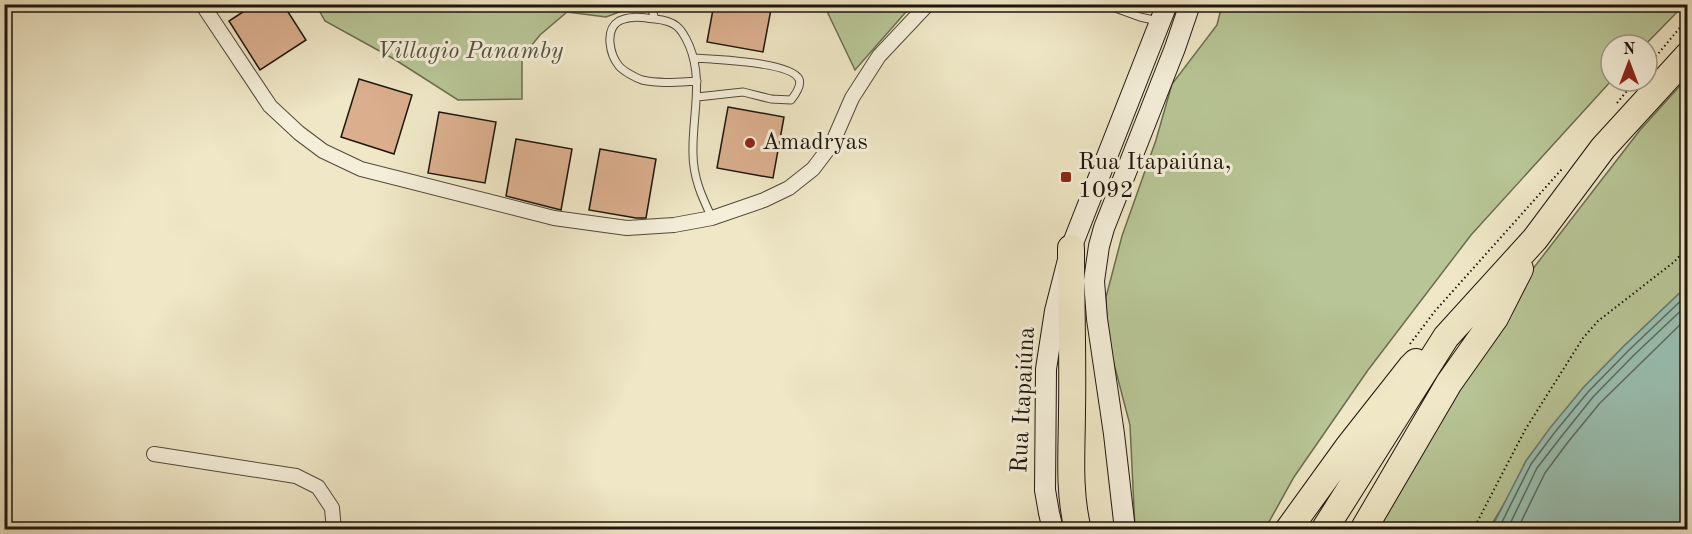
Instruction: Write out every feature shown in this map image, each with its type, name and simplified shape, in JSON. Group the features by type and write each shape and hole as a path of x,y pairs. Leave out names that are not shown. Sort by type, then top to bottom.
{"highway":[{"path":"1288,530 1343,454 1411,367 1446,338 1535,239 1688,37"},
{"path":"1604,148 1688,56"},
{"path":"1363,530 1449,383 1495,318 1535,239"},
{"path":"1071,248 1071,455 1073,506 1078,530"},
{"path":"1324,530 1446,338"}],"main road":[{"path":"1125,530 1094,281 1104,228 1190,4"},
{"name":"Rua Itapaiúna","path":"1053,530 1045,490 1046,369 1055,311 1071,248 1163,13"}],"street":[{"path":"202,4 270,106 299,133 323,151 361,169 554,218 627,228 674,225 712,218 764,200 789,188 813,169 832,144 852,98 879,56 928,4"},
{"path":"154,454 296,476 318,487 332,508 334,530"}],"lane":[{"path":"650,4 655,19"},
{"path":"1104,4 1140,17 1163,13"},
{"path":"697,81 664,83 640,80 619,67 610,40 612,28 619,21 630,18 667,20 678,27 685,37 694,58 697,81 693,154 695,176 698,189 712,218"},
{"path":"694,58 740,61 785,69 794,73 800,84 791,100 771,99 743,92 697,97"}],"path":[{"path":"1659,53 1688,18"},
{"path":"1614,107 1625,93"},
{"path":"1410,344 1435,311 1564,167"},
{"path":"1473,530 1526,430 1583,338 1598,321 1674,262 1688,247"}],"green space":[{"name":"Villagio Panamby","path":"316,5 638,5 606,17 567,12 540,35 522,57 522,99 458,100 394,59 325,21"},
{"path":"824,5 912,5 855,70"},
{"path":"1222,5 1682,5 1657,33 1599,33 1600,93 1471,235 1368,370 1294,477 1265,529 1135,529 1130,425 1108,341 1106,297 1122,236 1156,140 1172,84 1217,25"},
{"path":"1687,78 1687,286 1583,388 1526,461 1513,489 1489,529 1373,530 1532,270 1640,130"}],"water":[{"path":"1687,286 1687,522 1681,530 1491,529 1526,461 1550,428 1583,388"}],"building":[{"path":"255,4 283,4 306,40 260,70 229,21"},
{"path":"714,4 772,4 763,52 707,42"},
{"path":"359,79 412,95 394,154 341,137"},
{"name":"Amadryas","path":"728,107 784,117 773,178 717,168"},
{"path":"439,112 496,122 485,183 428,173"},
{"path":"516,139 572,149 561,210 506,196"},
{"path":"600,149 656,159 646,218 589,210"}],"place":[{"name":"Amadryas","path":"750,143"},
{"name":"Rua Itapaiúna, 1092","path":"1066,177"}]}
